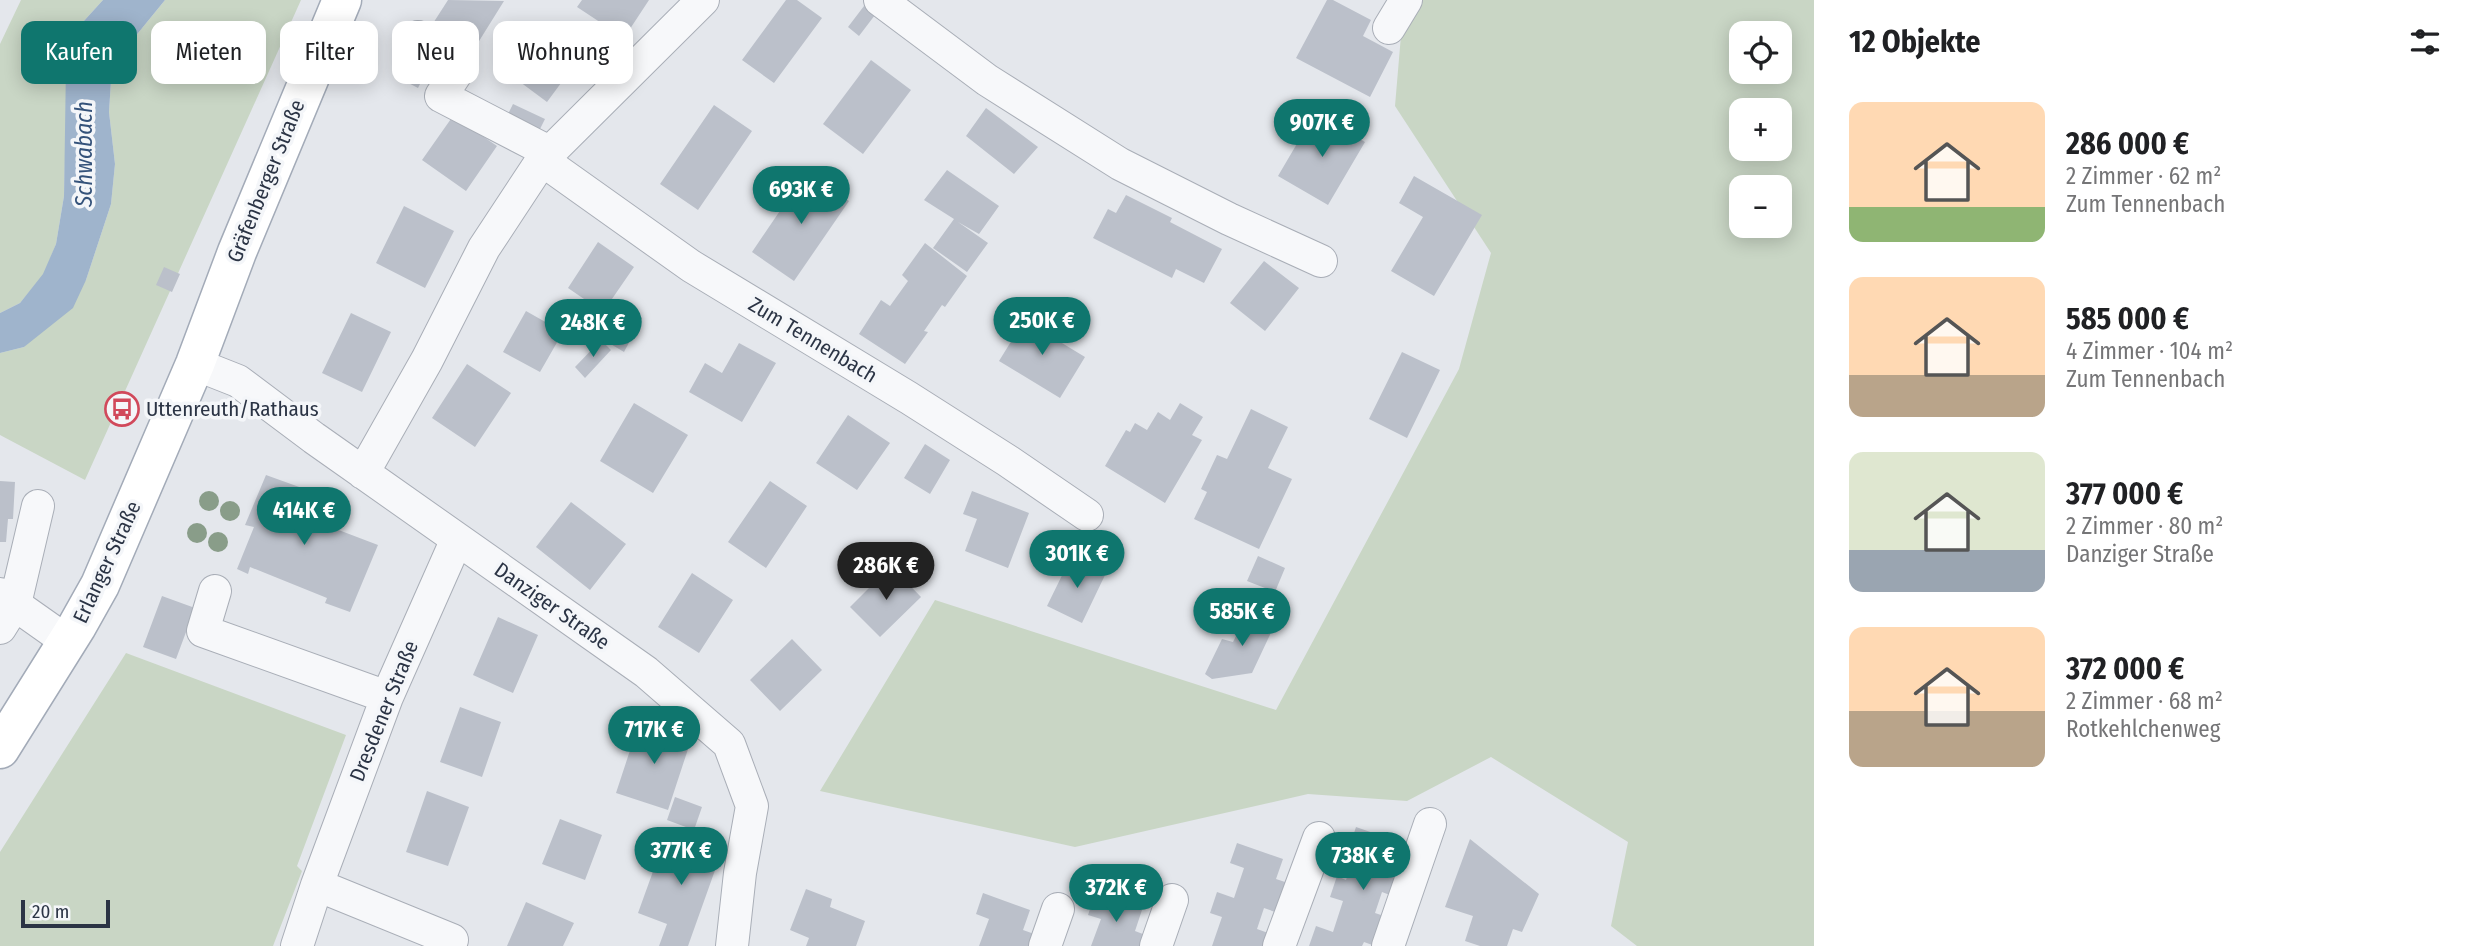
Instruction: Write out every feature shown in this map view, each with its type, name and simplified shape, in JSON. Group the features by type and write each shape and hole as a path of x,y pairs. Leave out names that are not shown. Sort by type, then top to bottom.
{"main road":[{"name":"Gräfenberger Straße","path":"195,364 237,252 342,0"},
{"name":"Erlanger Straße","path":"0,749 68,642 100,585 195,364"}],"street":[{"path":"363,472 427,360 484,248 546,156 703,0"},
{"path":"880,0 987,80 1119,163 1229,219 1321,261"},
{"path":"1389,28 1406,0"},
{"name":"Zum Tennenbach","path":"449,84 441,96 546,156 691,266 964,433 1087,515"},
{"name":"Danziger Straße","path":"195,364 238,381 646,672 729,744 752,806 740,873 732,946"},
{"path":"38,506 5,609 68,642"},
{"name":"Dresdener Straße","path":"298,946 317,885 387,697 457,538"},
{"path":"215,591 202,631 387,697"},
{"path":"1388,946 1430,824"},
{"path":"1279,946 1319,838"},
{"path":"317,885 452,940"},
{"path":"1156,946 1172,900"},
{"path":"1045,946 1058,909"}],"green space":[{"path":"21,0 103,0 84,21 21,21 21,84 73,84 66,123 64,196 56,244 44,274 20,303 0,313 0,44"},
{"path":"165,0 301,0 292,21 280,21 280,47 266,78 266,21 151,21 151,84 263,84 85,480 0,435 0,353 24,347 86,280 111,204 115,164 109,112 111,84 137,84 137,34"},
{"path":"1404,0 1814,0 1814,946 1637,946 1611,926 1628,842 1491,757 1407,801 1308,794 1075,847 820,791 935,600 1276,710 1459,369 1491,253 1395,106"},
{"path":"126,653 346,735 297,866 302,871 273,946 0,946 0,852"}],"water":[{"path":"103,0 165,0 137,34 137,21 84,21"},
{"name":"Schwabach","path":"66,84 111,84 109,112 115,164 111,204 86,280 73,308 24,347 0,353 0,313 20,303 43,274 56,244 64,196"}],"building":[{"path":"448,0 504,1 479,41 479,21 434,21"},
{"path":"582,0 649,0 633,24 633,21 598,21 577,7"},
{"path":"786,0 797,0 822,18 774,83 742,60"},
{"path":"1327,0 1333,0 1371,20 1363,36 1393,52 1370,97 1296,58"},
{"path":"864,6 875,15 859,36 848,27"},
{"path":"871,60 911,90 863,154 823,124"},
{"path":"523,84 560,84 547,102"},
{"path":"513,104 545,119 536,137 504,122"},
{"path":"714,105 752,131 698,210 660,184"},
{"path":"986,108 1038,147 1014,174 966,136"},
{"path":"1315,113 1365,142 1328,205 1278,176"},
{"path":"453,116 497,146 466,191 422,160"},
{"path":"947,170 999,206 979,234 958,222 988,243 967,272 933,248 954,219 924,200"},
{"path":"807,171 849,201 794,281 752,252"},
{"path":"1414,176 1482,215 1434,296 1391,271 1423,217 1399,203"},
{"path":"1126,195 1172,218 1170,222 1222,249 1204,283 1176,269 1172,278 1093,238 1108,209 1116,213"},
{"path":"404,206 454,231 425,288 376,263"},
{"path":"598,242 634,267 603,312 568,288"},
{"path":"925,243 967,276 945,307 942,305 924,331 928,332 905,364 859,334 881,300 890,306 908,281 902,275"},
{"path":"1264,261 1299,288 1265,331 1230,303"},
{"path":"164,267 180,274 172,292 156,285"},
{"path":"628,310 642,318 624,352 609,343"},
{"path":"526,311 563,332 540,372 503,352"},
{"path":"351,313 391,332 362,392 322,373"},
{"path":"1028,314 1061,334 1057,340 1085,357 1060,398 999,361"},
{"path":"601,340 611,350 585,378 575,367"},
{"path":"739,343 776,363 742,422 689,392 705,363 722,373"},
{"path":"1402,352 1440,370 1407,438 1369,419"},
{"path":"467,364 511,393 475,447 432,418"},
{"path":"634,403 688,435 653,493 600,461"},
{"path":"1180,403 1203,417 1192,435 1202,440 1165,503 1105,466 1126,430 1130,432 1135,423 1147,430 1158,412 1170,420"},
{"path":"1251,409 1288,427 1268,468 1292,479 1259,549 1194,519 1207,492 1201,489 1217,455 1227,459"},
{"path":"848,415 890,443 857,490 816,463"},
{"path":"925,444 950,460 930,494 904,478"},
{"path":"266,475 302,488 311,505 307,518 378,545 350,612 325,603 327,598 250,567 248,574 237,569 254,527 245,525"},
{"path":"0,481 15,482 13,519 8,519 6,542 0,542"},
{"path":"770,481 807,506 766,568 728,542"},
{"path":"972,491 1029,513 1008,568 965,551 977,519 963,514"},
{"path":"571,502 626,544 590,590 536,547"},
{"path":"1258,556 1285,568 1275,592 1247,581"},
{"path":"1071,557 1106,573 1082,623 1047,606"},
{"path":"891,566 921,597 880,637 850,607"},
{"path":"692,573 733,600 699,653 658,627"},
{"path":"162,596 195,608 176,659 143,647"},
{"path":"1250,608 1276,622 1252,673 1212,679 1205,674 1222,639 1233,642"},
{"path":"498,617 538,635 513,693 473,675"},
{"path":"792,639 822,670 780,711 750,680"},
{"path":"460,707 501,722 482,777 440,762"},
{"path":"639,723 691,740 668,810 616,793"},
{"path":"427,791 469,807 448,866 406,852"},
{"path":"675,797 702,807 694,830 667,820"},
{"path":"560,819 602,835 585,880 542,864"},
{"path":"1356,827 1402,843 1395,860 1406,864 1395,897 1382,892 1375,913 1387,917 1375,946 1364,942 1362,946 1309,946 1316,926 1333,932 1343,901 1330,897 1337,876 1346,880 1357,847 1350,845"},
{"path":"691,833 724,845 688,946 659,946 667,924 638,913 664,841 685,848"},
{"path":"1470,839 1539,894 1522,932 1513,929 1507,946 1480,946 1465,941 1473,916 1445,907"},
{"path":"1237,843 1283,859 1276,879 1288,883 1278,913 1264,908 1257,929 1271,934 1266,946 1212,946 1222,917 1210,913 1217,892 1234,898 1244,868 1230,863"},
{"path":"806,889 832,899 830,907 865,921 856,946 806,946 809,938 790,930"},
{"path":"983,893 1030,910 1023,930 1037,935 1033,946 979,946 989,919 976,914"},
{"path":"1095,894 1142,910 1135,931 1148,936 1145,946 1091,946 1101,919 1088,915"},
{"path":"526,902 574,923 563,946 507,946"}],"place":[{"name":"Uttenreuth/Rathaus","path":"122,409"}]}
